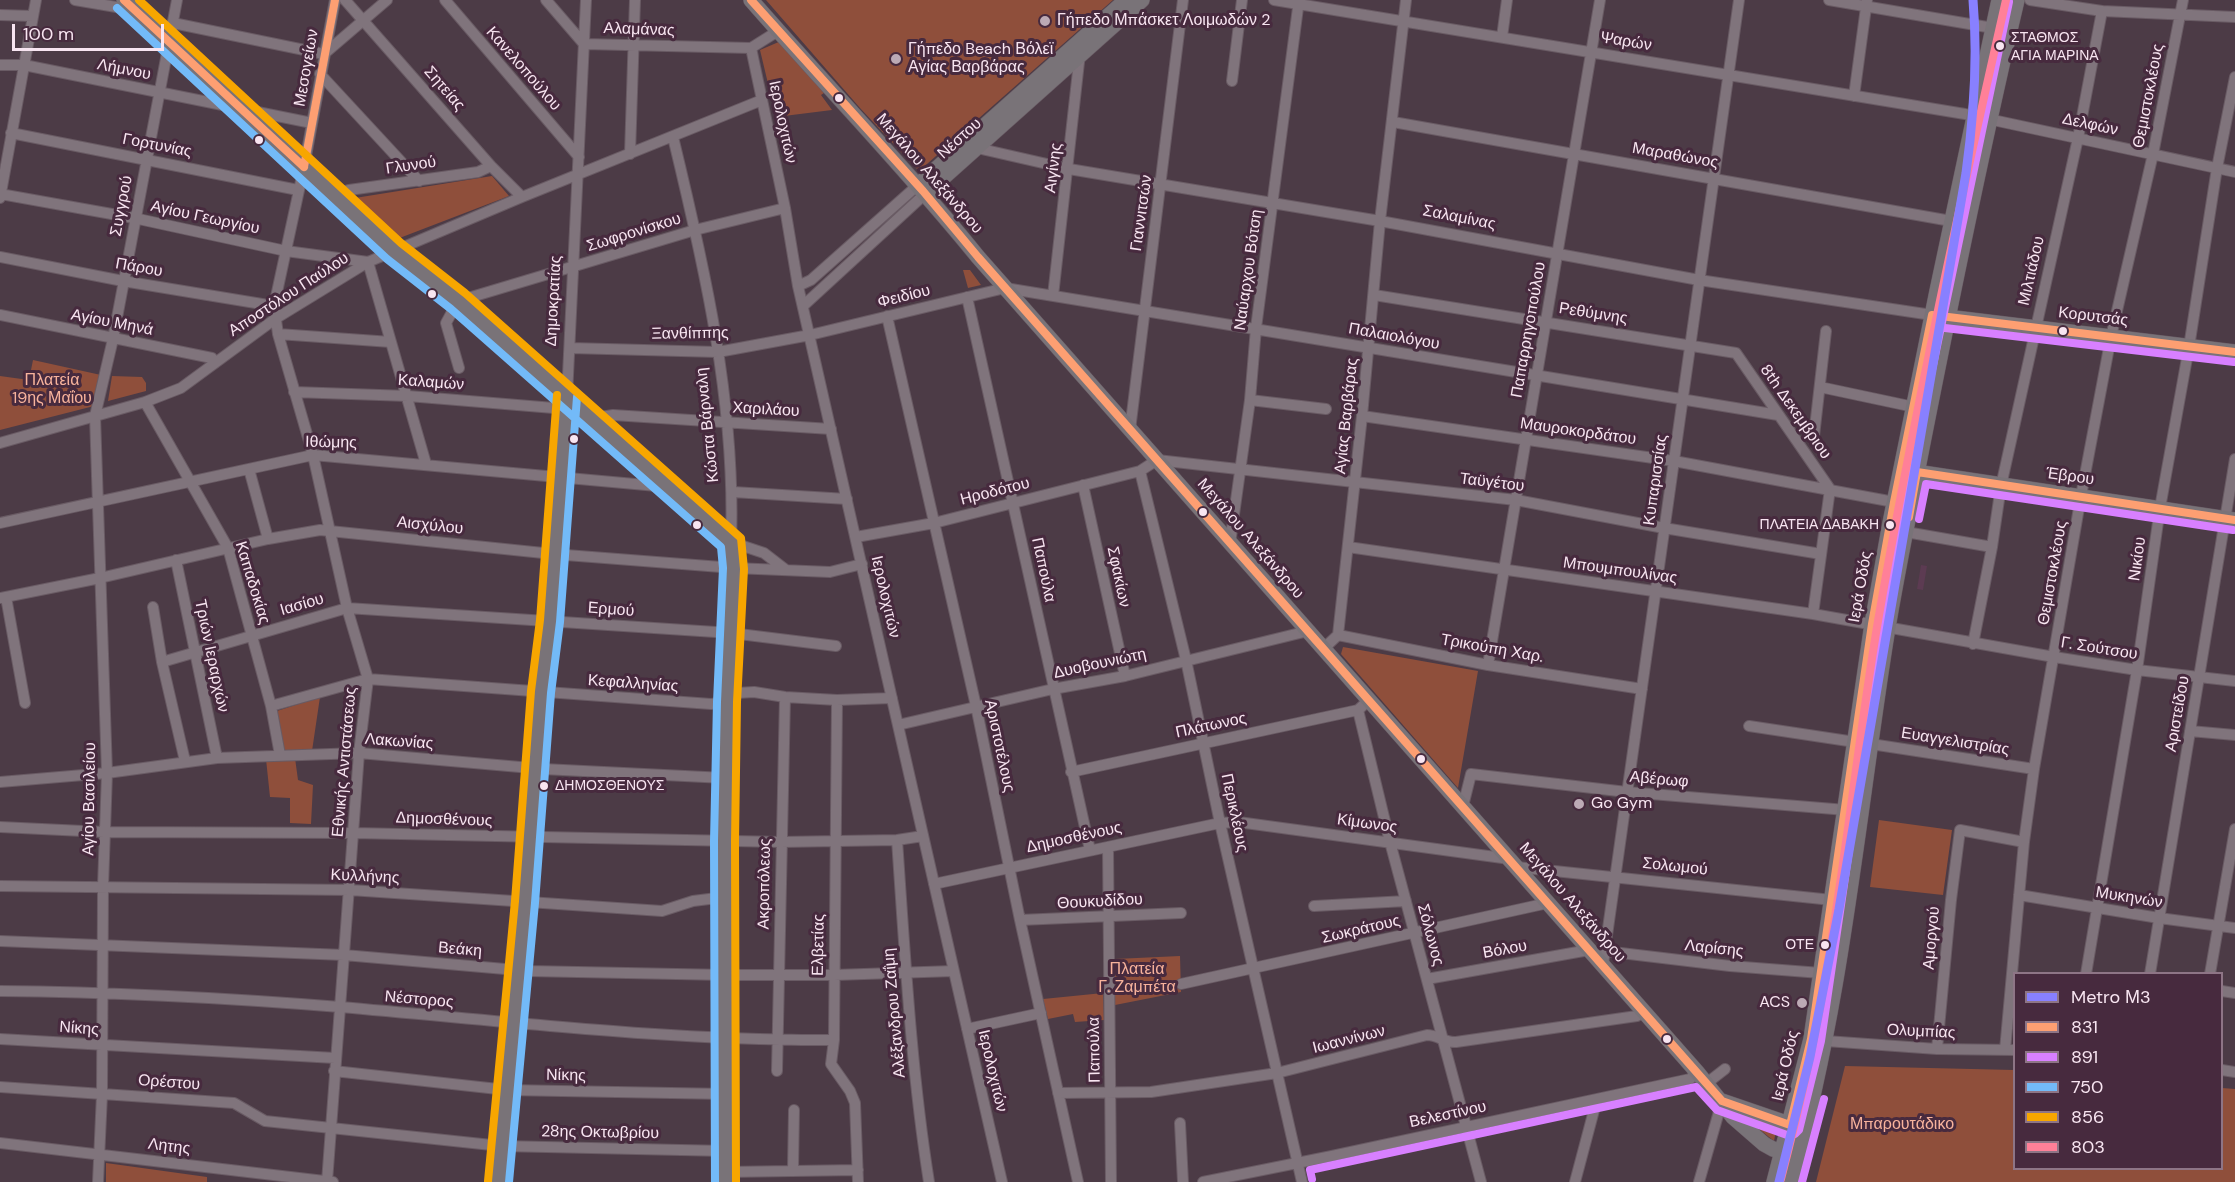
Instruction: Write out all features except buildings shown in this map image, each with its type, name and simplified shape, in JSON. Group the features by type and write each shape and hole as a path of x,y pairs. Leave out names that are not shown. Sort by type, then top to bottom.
{"street":[{"path":"0,195 36,0"},
{"path":"75,0 129,5 394,250 458,301 567,403 596,425 731,542 764,553 786,570"},
{"name":"Συγγρού","path":"95,416 113,339 134,218 177,0"},
{"name":"Μεσογείων","path":"275,319 274,306 304,167 335,0"},
{"name":"Σητείας","path":"345,0 491,166 522,197"},
{"path":"173,23 324,54 387,0"},
{"name":"Κανελοπούλου","path":"445,0 579,157"},
{"name":"Αλαμάνας","path":"546,0 584,44 752,48"},
{"name":"Δημοκρατίας","path":"498,1182 550,621 553,554 567,403 586,0"},
{"path":"630,154 635,0"},
{"name":"Μεγάλου Αλεξάνδρου","path":"751,0 922,189 1005,288 1308,631 1363,705 1463,806 1548,903 1599,955 1644,1012 1702,1077 1739,1123 1770,1148 1799,1156"},
{"name":"Νέστου","path":"1078,50 1126,0"},
{"name":"Νέστου","path":"798,286 812,280 922,189 1078,50 1142,0"},
{"name":"Γιαννιτσών","path":"1130,430 1183,0"},
{"path":"1232,81 1242,0"},
{"name":"Ψαρών","path":"1274,0 1298,2 1973,116"},
{"name":"Αγίας Βαρβάρας","path":"1338,635 1369,348 1380,220 1406,0"},
{"path":"1502,37 1507,0"},
{"name":"Παπαρρηγοπούλου","path":"1488,664 1600,0"},
{"name":"Κυπαρισσίας","path":"1599,955 1615,876 1739,0"},
{"path":"1829,0 1866,3 1993,28"},
{"name":"Ιερά Οδός","path":"1774,1182 1811,1039 1872,624 1894,502 1999,0"},
{"name":"Ιερά Οδός","path":"1791,1182 1806,1130 1826,1041 1849,901 1888,627 1917,472 1989,119 2017,0"},
{"path":"2030,0 2102,11 2235,17"},
{"name":"Θεμιστοκλέους","path":"2015,972 2024,842 2034,769 2081,496 2111,337 2153,154 2183,0"},
{"name":"Ναύαρχου Βότση","path":"1230,543 1250,399 1256,328 1298,2"},
{"path":"1854,96 1866,3"},
{"name":"Μιλτιάδου","path":"1972,644 1992,547 2001,486 2078,138 2102,11"},
{"path":"0,15 33,16"},
{"path":"752,48 778,31"},
{"name":"Ιερολοχιτών","path":"752,48 785,208 798,286 1002,1182"},
{"name":"Αιγίνης","path":"1053,296 1069,169 1078,50"},
{"name":"Λήμνου","path":"0,65 24,65 312,123"},
{"path":"320,74 418,181"},
{"name":"Νικίου","path":"2086,972 2137,670 2160,508 2189,347 2217,168 2235,77"},
{"name":"Αποστόλου Παύλου","path":"0,443 145,402 181,388 275,319 368,262 762,100"},
{"name":"Δελφών","path":"1973,116 2235,172"},
{"name":"Μαραθώνος","path":"1393,122 1951,221"},
{"name":"Γορτυνίας","path":"11,133 298,190"},
{"name":"Κώστα Βάρναλη","path":"673,137 695,230 718,352 728,423 733,492 731,542 734,568 727,702 724,841 726,1177"},
{"name":"Σαλαμίνας","path":"973,143 1069,169 1380,220 1699,280 1948,318"},
{"name":"Γλυνού","path":"335,195 349,190 478,172 491,166"},
{"name":"Νέστου","path":"803,306 922,189"},
{"name":"Αγίου Γεωργίου","path":"0,195 134,218 286,250 368,262"},
{"name":"Σωφρονίσκου","path":"458,301 695,230 785,208"},
{"name":"Πάρου","path":"0,257 123,281 274,306"},
{"path":"368,262 426,464"},
{"name":"Παλαιολόγου","path":"1005,288 1144,309 1778,415"},
{"name":"Φειδίου","path":"810,335 1005,288"},
{"name":"Ρεθύμνης","path":"1374,295 1736,353"},
{"name":"Παπούλα","path":"967,297 1090,850"},
{"path":"458,301 446,323 459,368"},
{"name":"Αγίου Μηνά","path":"0,315 212,358 215,363"},
{"name":"Αριστοτέλους","path":"887,316 976,706 1020,921 1078,1182"},
{"name":"Κορυτσάς","path":"1948,318 2235,352"},
{"name":"Εθνικής Αντιστάσεως","path":"275,319 312,454 347,608 368,679 359,753 335,1058 329,1182"},
{"path":"1814,436 1826,331"},
{"path":"279,334 391,342"},
{"name":"Ξανθίππης","path":"570,348 718,352 810,335"},
{"name":"8th Δεκεμβριου","path":"1736,353 1830,489"},
{"path":"1820,387 1914,407"},
{"name":"Καλαμών","path":"294,392 567,403"},
{"path":"1250,399 1326,409"},
{"name":"Καπαδοκίας","path":"145,402 228,548 270,706 280,755"},
{"name":"Χαριλάου","path":"596,425 601,417 607,415 831,429"},
{"name":"Αγίου Βασιλείου","path":"95,416 107,773 103,887 102,1094 98,1182"},
{"name":"Μαυροκορδάτου","path":"1362,416 1674,461 1894,502"},
{"name":"Ιθώμης","path":"0,523 190,483 312,454 668,488"},
{"name":"Αριστείδου","path":"2150,972 2199,677 2230,519 2235,459"},
{"path":"1140,471 1157,460"},
{"name":"Ταϋγέτου","path":"1157,460 1515,500 1821,554"},
{"path":"249,469 268,539"},
{"name":"Έβρου","path":"1901,470 2230,519"},
{"name":"Ηροδότου","path":"856,537 934,523 1140,471"},
{"name":"Περικλέους","path":"1140,471 1205,742 1220,823 1302,1182"},
{"name":"Σφακίων","path":"1083,485 1125,676"},
{"path":"1813,614 1830,489"},
{"path":"733,492 847,499"},
{"name":"Αισχύλου","path":"3,597 100,578 268,539 320,530 553,554 734,568 830,572 862,564"},
{"path":"1906,532 1992,547"},
{"name":"Μπουμπουλίνας","path":"1348,547 1813,614 1888,627"},
{"name":"Τριών Ιεραρχών","path":"176,560 217,758"},
{"path":"3,597 25,703"},
{"path":"153,607 162,662 185,761"},
{"name":"Ερμού","path":"347,608 731,633 836,646"},
{"name":"Ιασίου","path":"162,662 347,608"},
{"name":"Γ. Σούτσου","path":"1888,627 1972,644 2137,670 2235,681"},
{"name":"Δυοβουνιώτη","path":"898,725 1053,689 1125,676 1308,631"},
{"path":"1323,649 1338,635"},
{"name":"Τρικούπη Χαρ.","path":"1338,635 1488,664 1641,689"},
{"name":"Κεφαλληνίας","path":"270,706 368,679 711,704 727,702 737,693 754,692 785,697 837,700 892,698"},
{"name":"Ακροπόλεως","path":"777,1071 785,697"},
{"name":"Ελβετίας","path":"837,700 834,1040 831,1064 850,1091 855,1103 858,1182"},
{"name":"Πλάτωνος","path":"1071,772 1363,705"},
{"name":"Σόλωνος","path":"1363,705 1390,842 1481,1182"},
{"path":"1749,726 1855,742"},
{"path":"2190,731 2235,735"},
{"name":"Ευαγγελιστρίας","path":"1871,744 2034,769"},
{"name":"Λακωνίας","path":"0,782 107,773 217,758 359,753 535,768 725,778"},
{"name":"Αβέρωφ","path":"1463,806 1470,774 1627,792 1846,810"},
{"name":"Κίμωνος","path":"1220,823 1238,822 1390,842 1513,863"},
{"name":"Δημοσθένους","path":"934,884 1220,823"},
{"name":"Δημοσθένους","path":"0,827 104,832 353,833 781,842 897,840 923,836"},
{"path":"2210,972 2217,926 2232,865 2235,829"},
{"name":"Αμοργού","path":"1937,1049 1960,830 2024,842"},
{"name":"Αλέξανδρου Ζαΐμη","path":"897,840 920,1129 928,1182"},
{"name":"Παπούλα","path":"1108,847 1112,1182"},
{"name":"Σολωμού","path":"1513,863 1832,900"},
{"name":"Κυλλήνης","path":"0,886 350,890 662,911 693,901 726,897"},
{"name":"Μυκηνών","path":"2019,895 2235,928"},
{"path":"1314,906 1406,901"},
{"name":"Σωκράτους","path":"1181,984 1548,903"},
{"name":"Θουκυδίδου","path":"1020,921 1181,913"},
{"name":"Βεάκη","path":"0,941 344,955 518,971 834,975 954,971"},
{"name":"Λαρίσης","path":"1599,955 1821,973"},
{"name":"Βόλου","path":"1426,979 1599,955"},
{"name":"Νέστορος","path":"0,992 103,992 339,1007 726,1039 834,1040"},
{"name":"Θεμιστοκλέους","path":"2010,1050 2013,998"},
{"name":"Ιωαννίνων","path":"1058,1093 1151,1092 1277,1073 1427,1035 1436,1035 1443,1040 1456,1042 1637,1016 1644,1012"},
{"path":"968,1029 1041,1013"},
{"name":"Νίκης","path":"0,1039 335,1058"},
{"name":"Ολυμπίας","path":"1826,1041 1937,1049 2010,1050"},
{"name":"Βελεστίνου","path":"1203,1182 1702,1077 1725,1069"},
{"name":"Νίκης","path":"334,1071 507,1090 726,1094"},
{"name":"Ορέστου","path":"0,1087 234,1103 265,1121 331,1128"},
{"path":"1575,1182 1597,1099"},
{"path":"1699,1182 1722,1101 1806,1130"},
{"path":"793,1171 794,1110"},
{"path":"1180,1123 1183,1182"},
{"name":"28ης Οκτωβρίου","path":"331,1128 501,1146 726,1151"},
{"name":"Λητης","path":"0,1143 329,1182"},
{"path":"726,1177 775,1177 793,1171 858,1170"}],"shaded area":[{"path":"1921,565 1927,566 1923,590 1917,589"}],"green space":[{"path":"766,0 1113,0 919,171 860,108"},
{"path":"781,41 827,91 821,95 832,110 776,117 760,50"},
{"path":"492,176 509,196 397,239 355,198"},
{"path":"963,270 970,270 981,285 968,288"},
{"name":"Πλατεία 19ης Μαΐου","path":"33,360 101,375 94,406 0,430 0,376 29,380"},
{"path":"112,376 142,377 146,383 146,391 108,401"},
{"path":"1343,647 1478,671 1458,788 1341,654"},
{"path":"320,697 312,751 284,751 277,711"},
{"path":"295,758 298,780 313,785 311,824 290,823 290,798 270,797 266,759"},
{"path":"1879,820 1952,830 1943,895 1870,887"},
{"name":"Πλατεία Γ. Ζαμπέτα","path":"1180,956 1181,992 1115,1005 1115,959"},
{"name":"Πλατεία Γ. Ζαμπέτα","path":"1103,993 1104,1020 1075,1022 1073,1014 1048,1019 1043,999"},
{"name":"Μπαρουτάδικο","path":"1845,1066 2013,1070 2013,1170 2223,1170 2223,1088 2235,1089 2235,1182 1816,1182"},
{"path":"1739,1113 1777,1126 1774,1141"},
{"path":"106,1163 207,1177 207,1182 106,1182"}],"metro line":[{"name":"Μ3","path":"1779,1182 1810,1057 1839,909 1966,173 1974,86 1973,0"}],"transit line":[{"name":"831","path":"124,0 304,167"},
{"name":"856","path":"139,0 401,243 465,293 741,538 744,569 737,702 735,841 736,1182"},
{"name":"831","path":"304,167 335,0"},
{"name":"831","path":"751,0 923,191 978,257 1722,1101 1790,1125 1811,1039 1872,624 1932,315 2235,352"},
{"name":"803","path":"1781,1179 1821,1004 1878,621 1907,465 1954,232 2006,0"},
{"name":"891","path":"1312,1179 1310,1170 1696,1087 1717,1110 1787,1135 1795,1134 1799,1130 1821,1041 1882,626 1904,504 2009,2"},
{"name":"750","path":"117,8 387,259 451,309 721,547 723,568 714,841 715,1182"},
{"name":"891","path":"1947,273 1938,318 1940,325 1945,328 2234,362"},
{"name":"856","path":"488,1181 515,901 531,691 540,620 557,395"},
{"name":"750","path":"509,1182 535,903 551,693 560,622 577,397"},
{"name":"831","path":"1909,517 1917,472 2235,520"},
{"name":"891","path":"1919,519 1926,484 2233,530"},
{"name":"891","path":"1802,1182 1824,1099"}],"place":[{"name":"Γήπεδο Μπάσκετ Λοιμωδών 2","path":"1045,21"},
{"name":"ΣΤΑΘΜΟΣ ΑΓΙΑ ΜΑΡΙΝΑ","path":"2000,46"},
{"name":"Γήπεδο Beach Βόλεϊ Αγίας Βαρβάρας","path":"896,59"},
{"name":"ΠΛΑΤΕΙΑ ΔΑΒΑΚΗ","path":"1890,525"},
{"name":"ΔΗΜΟΣΘΕΝΟΥΣ","path":"544,786"},
{"name":"Go Gym","path":"1579,804"},
{"name":"ΟΤΕ","path":"1825,945"},
{"name":"ACS","path":"1802,1003"}]}
